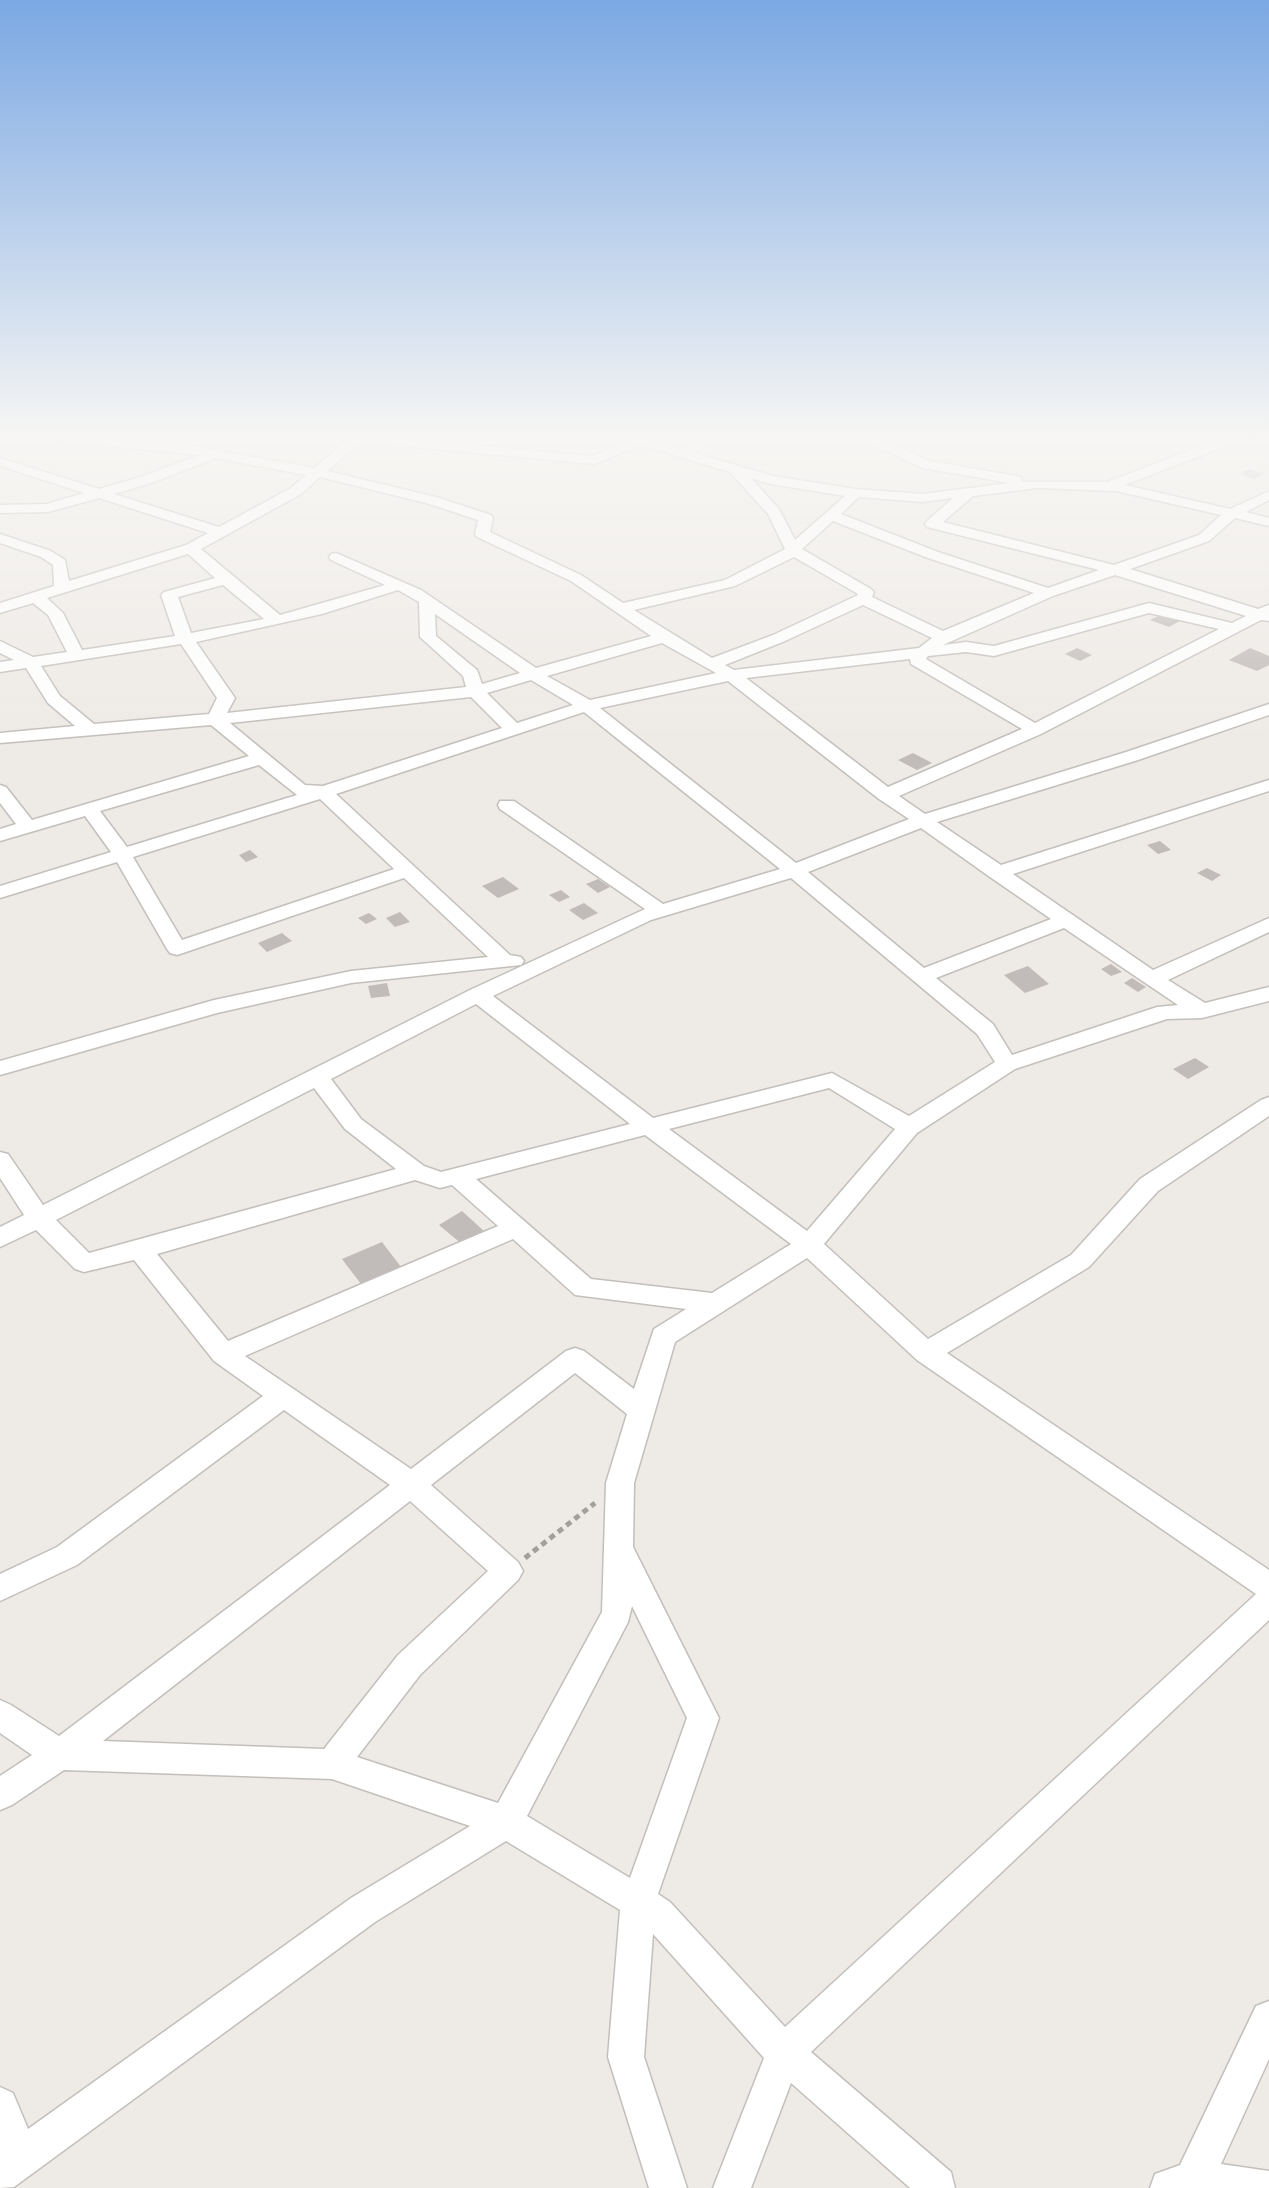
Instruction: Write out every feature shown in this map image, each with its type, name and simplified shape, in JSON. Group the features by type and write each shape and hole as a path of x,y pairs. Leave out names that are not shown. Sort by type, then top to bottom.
{"street":[{"path":"0,608 191,548 214,535"},
{"path":"484,535 576,578 664,637 731,676 886,795 1202,1011"},
{"path":"710,664 779,638 863,598 866,592 793,550 786,535"},
{"path":"620,608 730,583 793,550 809,535"},
{"path":"882,535 1048,593"},
{"path":"977,535 1113,569 1266,614"},
{"path":"1035,730 917,661 922,653 943,637 1048,593 1207,535"},
{"path":"0,538 46,554 60,563 62,589"},
{"path":"191,548 276,620"},
{"path":"336,557 399,585 427,601 533,674 587,706 985,1028 1007,1064"},
{"path":"215,719 226,698 184,638 169,595 226,580"},
{"path":"0,667 224,633 399,585"},
{"path":"36,597 55,613 76,654"},
{"path":"863,598 943,637"},
{"path":"427,601 428,637 471,674 475,691 514,730"},
{"path":"0,892 323,792 587,706 731,676 966,647 994,651 1149,607 1233,628"},
{"path":"886,795 1035,730 1233,628 1266,614"},
{"path":"0,738 215,719 475,691 664,637"},
{"path":"0,646 30,662 54,699 90,730"},
{"path":"0,1238 478,995 644,916 794,871 924,820 1132,757 1269,709"},
{"path":"215,719 299,790 323,792 505,962"},
{"path":"0,835 262,758"},
{"path":"998,873 1269,785"},
{"path":"0,791 28,827"},
{"path":"507,805 660,911"},
{"path":"89,809 122,855 177,949 407,871"},
{"path":"921,976 1066,920"},
{"path":"1152,979 1269,924"},
{"path":"0,1068 214,1007 351,977 559,957"},
{"path":"0,2106 10,2166 363,1910 506,1822 617,1613 620,1483 663,1336 809,1245 909,1127 1007,1064 1164,1012 1202,1011 1269,994"},
{"path":"478,995 809,1245 926,1353 1269,1586"},
{"path":"318,1077 353,1124 416,1172 440,1181 647,1125 832,1080 909,1127"},
{"path":"926,1353 1080,1261 1149,1185 1269,1105"},
{"path":"0,1160 39,1217 84,1263 140,1250 416,1172"},
{"path":"457,1176 584,1288 717,1303"},
{"path":"223,1354 516,1228"},
{"path":"140,1250 223,1354 412,1485 508,1571 409,1665 332,1764"},
{"path":"0,1794 60,1755 575,1358 642,1411"},
{"path":"0,1588 67,1556 282,1397"},
{"path":"619,1546 703,1717 638,1902 626,2057 667,2188"},
{"path":"732,2188 784,2053 1269,1601"},
{"path":"0,1715 60,1755 332,1764 506,1822 658,1914 784,2053 939,2187"},
{"path":"1264,2188 1181,2184 1269,2019"}],"path":[{"path":"508,1571 620,1483"}],"building":[{"path":"1162,614 1180,621 1169,627 1150,620"},
{"path":"1077,648 1092,655 1080,661 1065,654"},
{"path":"1250,648 1269,656 1269,665 1257,671 1229,660"},
{"path":"913,753 932,763 917,770 898,760"},
{"path":"1160,841 1171,850 1158,854 1147,845"},
{"path":"250,850 258,857 246,862 239,855"},
{"path":"1207,868 1221,875 1212,881 1197,873"},
{"path":"503,877 519,889 498,898 482,886"},
{"path":"598,879 610,887 598,893 586,884"},
{"path":"561,890 570,897 559,902 549,895"},
{"path":"584,903 598,913 583,920 569,910"},
{"path":"400,912 410,922 395,927 386,918"},
{"path":"369,913 377,919 366,924 358,918"},
{"path":"282,933 292,941 267,952 258,943"},
{"path":"1111,964 1122,972 1111,976 1101,969"},
{"path":"1028,966 1049,984 1025,993 1004,975"},
{"path":"1132,978 1146,987 1138,992 1124,983"},
{"path":"387,983 390,996 371,998 368,986"},
{"path":"1195,1058 1209,1067 1188,1079 1173,1069"},
{"path":"462,1211 485,1232 463,1245 439,1225"},
{"path":"382,1242 401,1267 361,1284 342,1259"}]}
